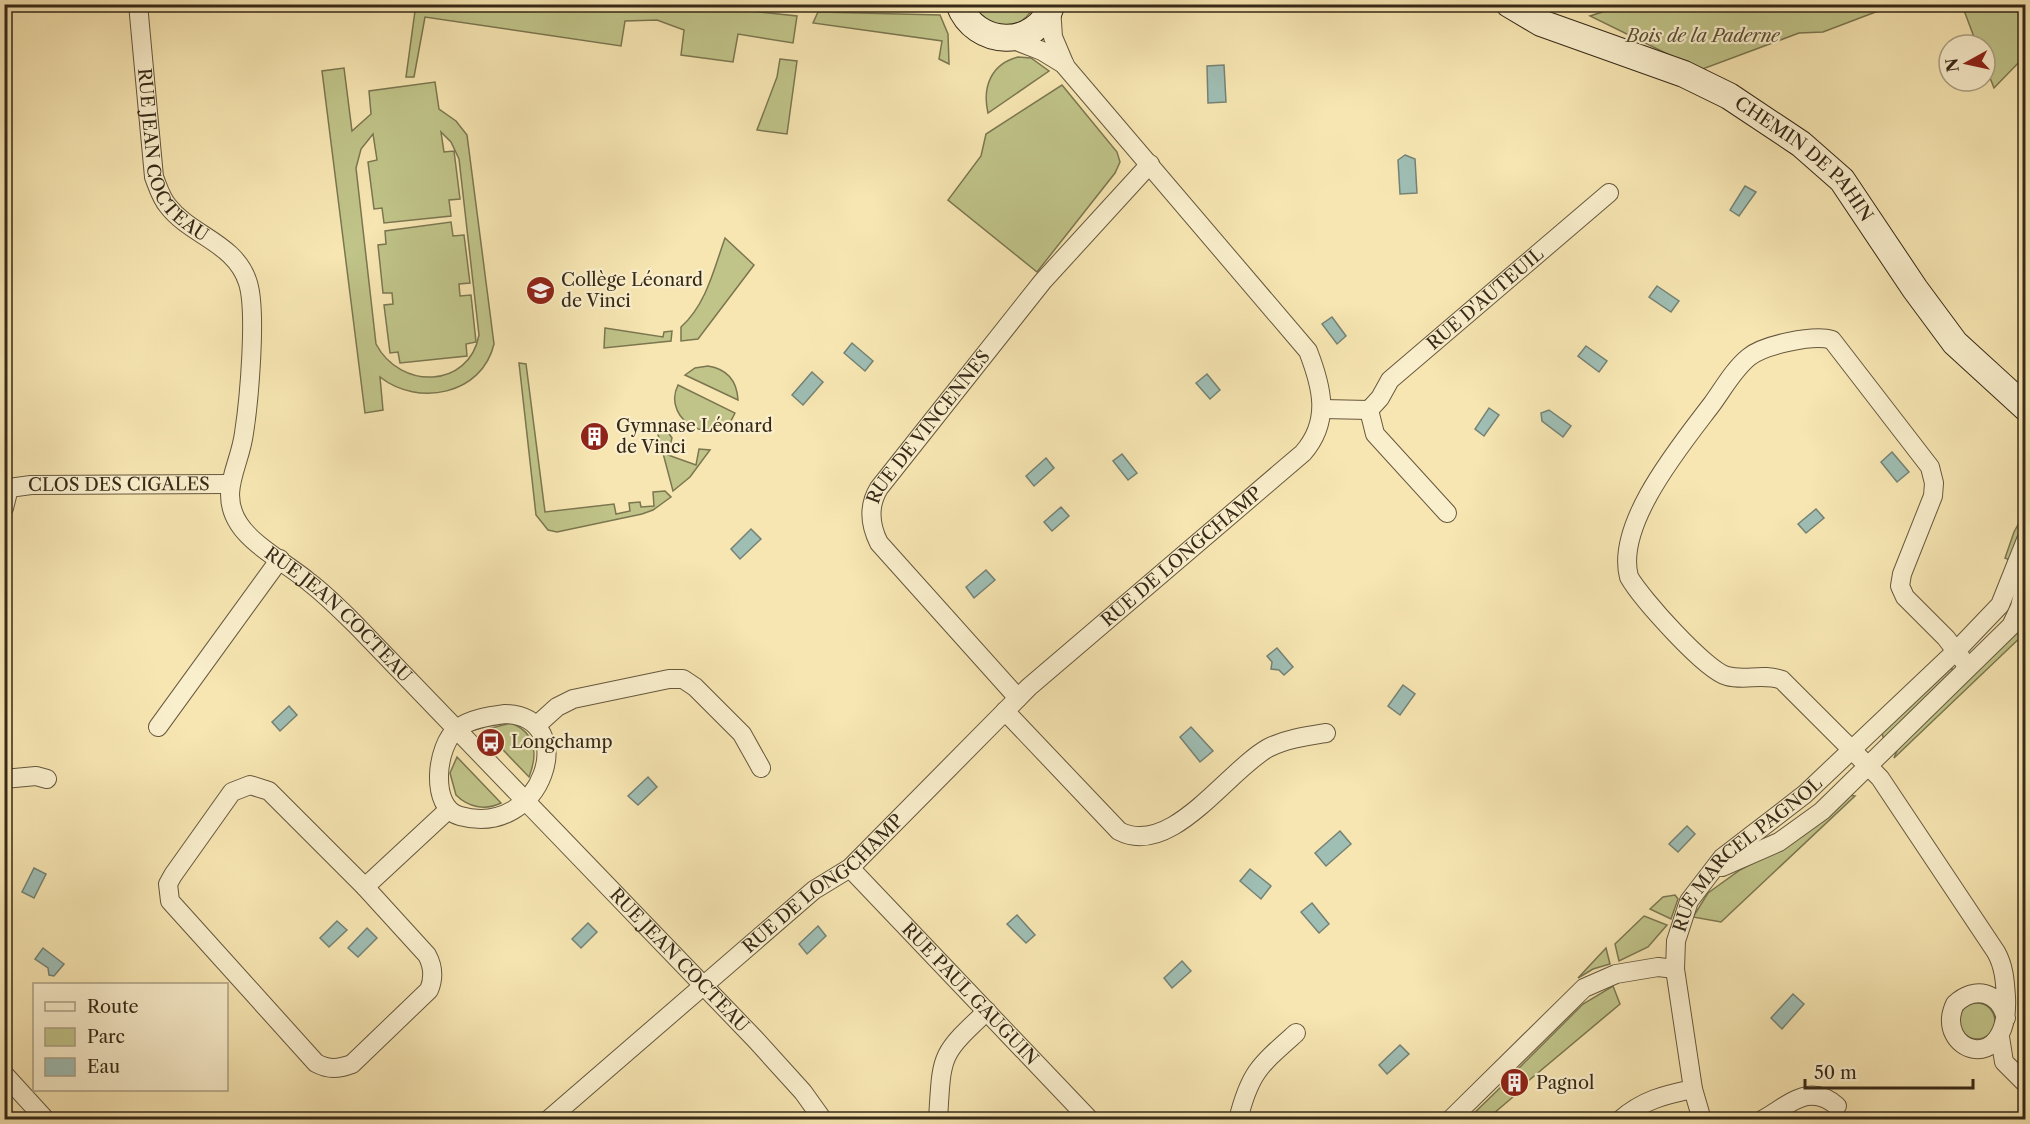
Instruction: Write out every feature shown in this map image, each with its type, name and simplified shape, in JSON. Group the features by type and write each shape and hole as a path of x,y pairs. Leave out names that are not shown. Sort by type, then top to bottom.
{"main road":[{"path":"942,4 962,12 986,35 1011,39 1033,30 1052,6"},
{"name":"CHEMIN DE PAHIN","path":"1509,4 1541,23 1684,74 1729,96 1801,144 1842,180 1915,289 1955,343 2025,408"}],"street":[{"name":"RUE JEAN COCTEAU","path":"138,4 154,177 158,188 168,207 234,257 245,274 251,298 246,425 229,484 232,510 240,526 326,596 763,1047 803,1092 823,1119"},
{"path":"1011,39 1042,51 1065,65 1056,49 1052,6"},
{"name":"RUE DE LONGCHAMP","path":"548,1119 814,890 850,868 1018,698 1304,453 1317,434 1323,409 1319,381 1308,351 1065,66"},
{"name":"RUE DE VINCENNES","path":"1018,698 879,543 872,523 873,502 879,488 1043,281 1150,164"},
{"name":"RUE D'AUTEUIL","path":"1369,410 1380,398 1390,380 1609,193"},
{"path":"1968,667 1957,650 1905,597 1900,586 1902,574 1933,496 1934,483 1930,467 1832,340 1812,337 1752,355 1683,444 1650,492 1627,548 1626,564 1633,584 1708,667 1728,677 1743,679 1767,676 1782,680 1880,778 2000,959 2005,988 2006,1018 2000,1037 2004,1062 2025,1084"},
{"path":"1323,409 1369,410 1376,434 1447,513"},
{"name":"CLOS DES CIGALES","path":"4,508 7,487 229,484"},
{"name":"RUE MARCEL PAGNOL","path":"1702,1119 1693,1089 1675,969 1676,941 1689,902 1707,875 1722,858 1805,794 1957,650 2000,605 2025,540"},
{"path":"158,726 280,559"},
{"path":"1707,875 1779,842 1822,811 2011,626 2020,607 2025,579"},
{"path":"537,725 557,707 573,699 669,679 683,679 695,687 742,734 761,768"},
{"path":"1005,711 1119,831 1129,836 1142,838 1168,830 1269,748 1293,739 1326,733"},
{"path":"505,714 521,716 537,725 543,739 545,763 536,791 526,802 514,811 489,818 459,816 448,810 440,785 440,767 447,742 456,729 505,714"},
{"path":"4,779 36,776 47,779"},
{"path":"250,785 269,791 364,888 427,955 432,966 433,979 429,990 352,1064 333,1069 316,1063 175,909 167,892 172,875 232,792 250,785"},
{"path":"364,888 448,810"},
{"name":"RUE PAUL GAUGUIN","path":"850,868 1090,1119"},
{"path":"1450,1119 1584,988 1616,974 1658,968 1675,969"},
{"path":"2000,1037 1984,1048 1965,1046 1952,1032 1951,1012 1962,997 1980,992 1998,1001 2006,1018"},
{"path":"938,1119 944,1056 951,1045 987,1011"},
{"path":"1238,1119 1246,1089 1255,1072 1296,1033"},
{"path":"4,1074 45,1119"},
{"path":"1620,1119 1637,1105 1655,1097 1693,1089"},
{"path":"1762,1119 1802,1097 1814,1094 1826,1097 1837,1106"}],"green space":[{"name":"Bois de la Paderne","path":"1627,4 1894,5 1823,32 1799,33 1700,70 1590,16"},
{"path":"376,5 693,5 797,16 793,43 738,34 733,62 681,55 684,30 657,20 625,21 621,46 425,17 414,77 406,77 415,11"},
{"path":"972,5 1035,5 1021,21 1013,25 1004,25 987,19"},
{"path":"1962,5 2025,5 2025,56 1997,85 1997,33 1972,33"},
{"path":"818,12 940,15 948,34 949,64 939,59 942,41 813,23"},
{"path":"1018,57 1031,58 1049,71 988,113 986,94 991,78 1001,65"},
{"path":"780,59 797,61 787,134 757,130 777,77"},
{"path":"344,68 352,131 371,114 369,91 435,82 439,109 456,121 467,135 494,344 487,361 476,375 463,385 447,391 412,392 380,377 383,410 365,413 322,71","holes":["441,132 451,142 459,159 479,335 473,353 462,366 448,374 433,377 416,376 401,370 387,359 376,344 356,168 361,149 373,134 377,160 368,162 374,209 382,208 384,223 451,216 449,200 460,199 454,151 444,152"]},
{"path":"1062,85 1117,152 1120,162 1115,173 1037,272 948,200 981,156 986,134"},
{"path":"451,222 453,236 464,235 470,283 459,284 460,296 471,295 476,342 466,344 467,356 400,363 398,352 390,353 384,305 393,304 392,293 383,293 378,245 386,244 385,231"},
{"path":"725,238 754,265 698,339 681,341 681,327 690,318 703,297"},
{"path":"605,328 663,337 664,332 672,331 671,341 604,348"},
{"path":"519,363 526,364 545,512 614,504 616,514 630,511 629,503 640,502 641,507 654,506 653,492 665,491 671,497 653,510 642,514 557,532 548,530 536,515"},
{"path":"708,366 721,370 730,377 736,387 738,400 685,375 695,368"},
{"path":"678,385 735,413 728,424 717,430 706,431 694,427 684,420 677,410 675,398"},
{"path":"656,427 666,429 672,438 668,455 696,465 699,449 710,450 690,477 673,491"},
{"path":"2025,512 2025,520 2010,560 2005,558 2014,532"},
{"path":"2025,615 2025,633 1894,758 1898,748"},
{"path":"1950,668 1954,670 1886,738 1883,737 1882,732"},
{"path":"511,723 526,732 533,745 534,760 529,777 484,730"},
{"path":"457,757 501,803 489,807 477,807 456,795 450,773"},
{"path":"1849,795 1855,796 1721,922 1693,917 1708,893 1740,870 1803,836"},
{"path":"1675,895 1678,899 1671,919 1650,909 1663,897"},
{"path":"1644,916 1667,925 1648,947 1619,961 1615,944"},
{"path":"1606,948 1610,964 1593,969 1578,978"},
{"path":"1613,986 1620,1004 1527,1082 1516,1071 1583,1004"},
{"path":"1977,1003 1990,1008 1995,1021 1990,1034 1977,1039 1964,1034 1959,1021 1964,1008"},
{"path":"1503,1085 1513,1097 1487,1119 1468,1119"}],"water":[{"path":"1224,65 1226,102 1208,103 1207,66"},
{"path":"1405,155 1415,159 1417,193 1400,194 1398,160"},
{"path":"1745,186 1756,192 1739,216 1730,210"},
{"path":"1657,286 1679,301 1671,312 1649,297"},
{"path":"1332,317 1346,336 1337,344 1322,324"},
{"path":"852,343 873,361 865,371 844,353"},
{"path":"1586,346 1607,361 1599,372 1578,356"},
{"path":"812,372 823,382 803,405 792,395"},
{"path":"1207,374 1220,390 1210,399 1196,383"},
{"path":"1489,408 1499,415 1484,436 1475,429"},
{"path":"1549,410 1571,426 1563,437 1542,421 1541,413"},
{"path":"1892,452 1909,472 1897,482 1881,462"},
{"path":"1122,454 1137,473 1128,480 1113,461"},
{"path":"1046,458 1054,468 1034,486 1026,476"},
{"path":"1061,507 1069,516 1052,531 1044,522"},
{"path":"1816,509 1824,518 1806,533 1798,524"},
{"path":"751,529 761,539 740,559 731,549"},
{"path":"986,570 995,580 974,598 966,587"},
{"path":"1277,648 1293,667 1284,675 1279,670 1271,669 1272,662 1267,656"},
{"path":"1403,685 1415,694 1400,715 1388,706"},
{"path":"289,706 297,715 280,731 272,722"},
{"path":"1191,727 1213,751 1200,762 1180,737"},
{"path":"648,777 657,787 638,805 628,796"},
{"path":"1687,826 1695,834 1678,852 1669,844"},
{"path":"1340,831 1351,844 1326,866 1315,853"},
{"path":"34,868 46,874 34,898 22,892"},
{"path":"1250,869 1271,886 1261,899 1240,881"},
{"path":"1312,903 1329,924 1319,933 1301,912"},
{"path":"1017,915 1035,935 1026,943 1007,924"},
{"path":"337,921 347,930 329,947 320,938"},
{"path":"588,923 597,932 581,948 572,939"},
{"path":"818,926 826,936 807,954 799,944"},
{"path":"367,928 377,938 358,957 348,948"},
{"path":"43,948 64,964 54,976 49,975 48,968 35,959"},
{"path":"1182,961 1191,971 1172,988 1164,978"},
{"path":"1793,994 1804,1004 1782,1029 1771,1018"},
{"path":"1400,1045 1409,1054 1387,1074 1379,1065"}],"place":[{"name":"Collège Léonard de Vinci","path":"540,290"},
{"name":"Gymnase Léonard de Vinci","path":"595,436"},
{"name":"Longchamp","path":"490,742"},
{"name":"Pagnol","path":"1515,1083"}]}
